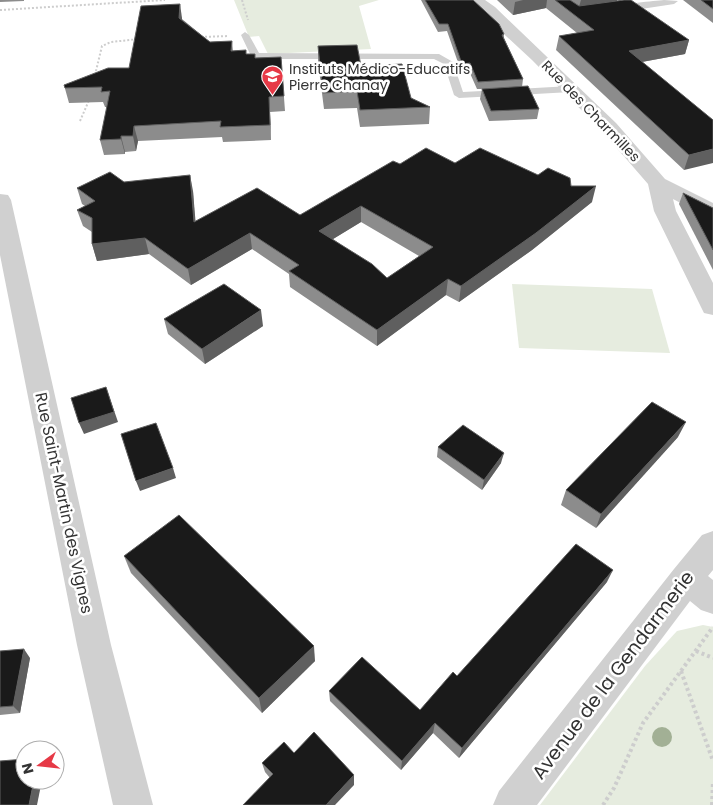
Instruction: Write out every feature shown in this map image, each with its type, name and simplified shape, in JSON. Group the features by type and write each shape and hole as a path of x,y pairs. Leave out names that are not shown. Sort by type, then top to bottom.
{"street":[{"name":"Rue des Charmilles","path":"476,0 496,17 609,127 658,183 713,211"},
{"path":"658,183 665,211 713,306"},
{"name":"Rue Saint-Martin des Vignes","path":"0,200 94,645 133,805"},
{"name":"Avenue de la Gendarmerie","path":"513,805 713,545"},
{"path":"686,579 713,599"}],"lane":[{"path":"611,8 628,8 674,1"},
{"path":"245,35 256,56 436,56 448,62 459,95 571,89"}],"path":[{"path":"0,10 165,0"},
{"path":"198,37 245,35 248,19 242,0"},
{"path":"94,83 102,46 111,42 140,39"},
{"path":"80,121 92,92"},
{"path":"603,805 614,788 643,724 713,627"},
{"path":"696,650 713,658"},
{"path":"681,670 713,761"},
{"path":"712,805 713,781"}],"shaded area":[{"path":"234,0 379,0 359,6 371,49 268,54 259,36 249,37"},
{"path":"512,284 652,289 670,353 519,348"},
{"path":"703,625 713,627 713,805 540,805 645,666 677,631"}],"building":[{"path":"425,0 473,0 499,24 504,34 502,35 523,79 478,82 470,63 462,64 448,24 439,24"},
{"path":"555,0 570,0 579,6 631,0 689,40 629,51 713,120 713,149 689,155 559,36 594,30"},
{"path":"701,0 713,0 713,9"},
{"path":"180,4 179,18 210,42 232,41 231,51 246,50 246,54 255,54 255,58 281,57 284,96 269,97 270,125 220,127 221,121 134,126 133,136 121,136 121,139 100,140 110,91 101,92 102,87 65,88 64,85 108,68 129,68 141,6"},
{"path":"357,45 361,66 402,64 411,98 430,107 360,110 357,91 323,93 318,46"},
{"path":"528,86 539,109 491,111 482,89"},
{"path":"426,148 455,163 480,148 538,175 548,168 570,178 571,186 596,186 536,233 461,286 448,279 377,330 289,271 299,265 250,233 188,269 145,238 92,244 92,218 77,210 95,201 77,188 110,172 124,182 190,175 194,222 257,188 300,215 393,161 400,164","holes":["361,206 433,247 387,278 372,264 319,231"]},
{"path":"683,193 713,208 713,250"},
{"path":"224,284 261,310 202,349 164,319"},
{"path":"106,387 114,412 79,423 71,398"},
{"path":"652,402 686,422 601,514 566,490"},
{"path":"156,423 173,468 136,481 121,434"},
{"path":"463,425 504,453 484,480 438,447"},
{"path":"179,515 314,646 259,698 124,556"},
{"path":"576,544 613,570 462,748 435,723 402,761 329,691 362,657 420,710 453,672 457,676"},
{"path":"24,649 13,706 0,707 0,651"},
{"path":"314,732 354,775 326,805 243,805 273,774 262,763 284,742 294,753"},
{"path":"15,760 15,790 32,790 29,805 0,805 0,761"}],"place":[{"name":"Instituts Médico-Educatifs Pierre Chanay","path":"273,96"}]}
